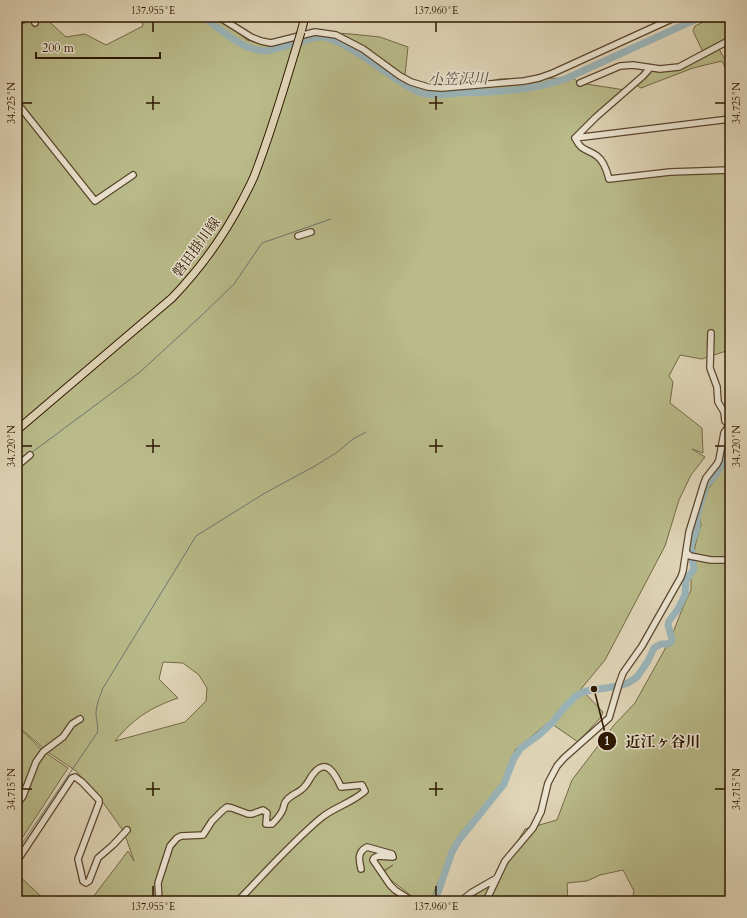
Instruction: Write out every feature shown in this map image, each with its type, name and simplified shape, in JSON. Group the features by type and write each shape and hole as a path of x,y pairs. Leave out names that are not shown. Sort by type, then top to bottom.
{"main road":[{"name":"磐田掛川線","path":"17,430 172,298 191,279 208,257 229,225 254,175 272,126 305,17"}],"street":[{"path":"219,17 251,37 272,43 315,32 336,34 363,49 400,76 411,82 428,87 442,88 524,82 550,75 676,17"},
{"path":"17,22 28,18 33,18 35,23"},
{"path":"580,83 620,66 668,69 679,67 730,40"},
{"path":"575,138 650,68"},
{"path":"17,103 95,201 133,175"},
{"path":"575,138 730,119"},
{"path":"575,138 582,149 601,159 609,179 670,172 730,170"},
{"path":"298,236 311,232"},
{"path":"486,901 505,861 533,828 541,812 548,783 557,766 609,718 623,673 642,646 681,577 689,532 704,483 710,472 718,464 722,438 729,424 725,421 724,412 718,402 717,387 710,368 711,333"},
{"path":"17,466 30,455"},
{"path":"686,552 690,556 711,560 730,560"},
{"path":"17,804 23,796 36,762 43,752 63,736 72,724 80,719"},
{"path":"159,901 158,883 170,846 180,836 203,835 212,821 227,807 248,814 264,810 267,813 266,824 272,824 281,814 285,802 291,796 301,791 313,773 319,768 323,767 327,767 331,770 341,787 362,785 364,787 365,791 362,794 338,806 321,818 290,847 238,901"},
{"path":"17,861 72,778 75,777 82,782 99,800 78,859 83,881 86,883 89,881 98,858 126,830"},
{"path":"361,869 359,853 362,849 367,847 392,854 393,857 378,856 373,860 390,885 412,901"},
{"path":"461,901 497,878"}],"green space":[{"path":"31,17 44,17 66,37 85,34 106,45 143,26 141,17 220,17 247,40 268,46 312,36 294,48 303,44 320,32 380,37 408,47 405,75 409,87 466,85 499,79 573,78 580,83 625,90 575,138 582,148 601,159 609,179 730,170 730,362 726,351 702,359 680,355 669,376 673,382 670,403 702,428 703,453 692,449 705,457 691,475 679,500 665,546 605,660 581,689 603,712 601,717 578,742 549,722 515,750 505,779 498,790 461,833 431,901 416,901 382,873 393,865 378,874 397,897 403,901 90,901 128,851 134,861 124,832 102,801 76,771 45,750 17,725 17,25","holes":["163,662 183,663 199,675 207,688 206,701 185,722 115,741 129,726 143,715 178,698 159,679"]},
{"path":"714,17 730,17 730,39 718,47 730,69 729,76 722,61 693,68 641,88 634,84 649,69 669,71 704,54 693,31 695,26"},
{"path":"730,450 730,901 632,901 634,891 623,870 600,875 587,881 567,883 568,901 469,901 495,878 525,829 557,820 572,780 614,725 635,703 670,640 691,590 691,573 697,558 694,557 695,546 701,525 699,514 708,489 718,476"},
{"path":"17,726 41,749 17,799"},
{"path":"46,753 68,768 17,846 17,803 33,770"},
{"path":"17,874 46,901 17,901"}],"waterway":[{"name":"小笠沢川","path":"204,17 242,44 259,50 267,51 320,37 329,38 354,51 408,87 423,94 433,95 513,90 552,83 565,79 701,17"},
{"path":"31,453 140,372 234,284 262,243 331,219"},
{"path":"17,851 97,733 98,728 96,711 103,688 196,536 265,493 315,466 336,453 353,439 366,432"},
{"path":"435,901 452,852 459,840 504,784 514,758 521,748 552,723 576,696 586,691 619,686 628,683 637,677 648,661 654,648 661,644 668,644 671,642 672,639 668,625 685,595 686,580 694,569 692,558 693,553 690,549 697,529 697,516 706,485 715,476 721,467 725,455 730,451"}],"place":[{"name":"近江ヶ谷川","path":"594,689"}]}
